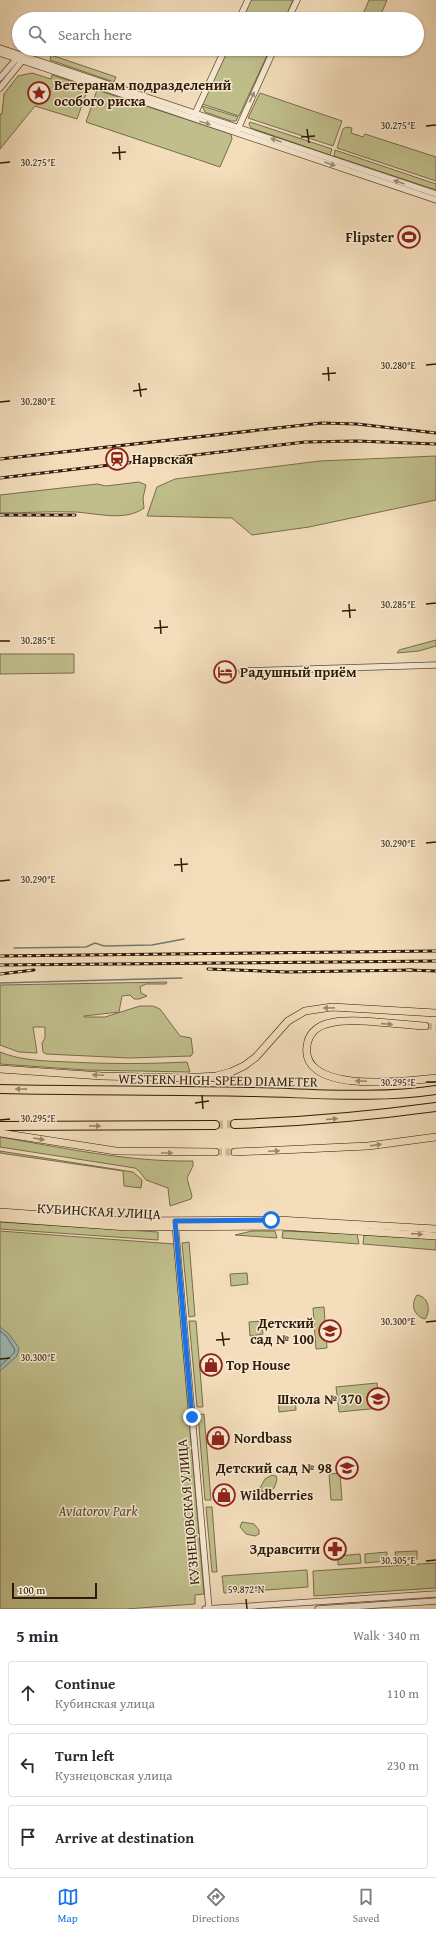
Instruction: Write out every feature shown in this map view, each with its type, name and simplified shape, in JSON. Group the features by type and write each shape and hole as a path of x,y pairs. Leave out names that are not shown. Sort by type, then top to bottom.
{"highway":[{"name":"WESTERN HIGH-SPEED DIAMETER","path":"0,1089 225,1091 347,1095 400,1094 433,1091"},
{"path":"235,1124 293,1122 378,1115 434,1107"},
{"path":"0,1126 215,1125"}],"main road":[{"path":"0,1070 102,1076 183,1078 216,1076 231,1072 244,1066 256,1057 294,1017 305,1011 319,1008 436,1010"},
{"path":"348,1008 436,1013"},
{"path":"425,1026 348,1021 330,1023 318,1028 312,1033 307,1047 308,1056 312,1065 320,1073 330,1077 378,1081 436,1078"},
{"path":"0,1133 116,1151 215,1152"},
{"path":"235,1152 368,1146 436,1137"},
{"name":"КУБИНСКАЯ УЛИЦА","path":"0,1212 175,1224 278,1226 436,1236"},
{"name":"КУБИНСКАЯ УЛИЦА","path":"0,1218 128,1227 278,1220 436,1229"}],"street":[{"path":"242,12 248,0"},
{"path":"291,12 297,0"},
{"path":"0,48 12,53"},
{"path":"0,53 16,58 22,58"},
{"path":"18,56 194,116 436,194"},
{"path":"194,116 222,56"},
{"path":"237,130 271,56"},
{"path":"0,78 16,58"},
{"path":"0,88 22,58"},
{"path":"237,130 436,200"},
{"path":"242,671 436,665"},
{"name":"КУЗНЕЦОВСКАЯ УЛИЦА","path":"175,1224 208,1609"},
{"path":"205,1609 436,1594"},
{"path":"318,1609 436,1601"}],"green space":[{"path":"251,0 293,0 288,12 245,12"},
{"path":"369,0 387,0 382,12 364,12"},
{"path":"51,56 54,56 116,77 114,82 50,60"},
{"path":"225,56 267,56 239,116 202,104"},
{"path":"32,73 51,79 52,75 86,86 87,91 77,119 35,106 0,149 0,114 2,114 4,94 18,76"},
{"path":"97,90 231,134 232,139 220,167 86,122"},
{"path":"260,93 342,121 333,146 248,118"},
{"path":"202,106 238,117 236,121 231,121 205,112"},
{"path":"250,122 332,149 330,155 251,128 249,124"},
{"path":"346,127 352,128 351,133 363,137 365,134 436,157 436,181 337,148 343,129"},
{"path":"335,150 436,184 436,190 334,156"},
{"path":"436,456 436,500 309,527 252,535 232,518 147,516 157,487 175,479 320,461"},
{"path":"139,482 146,485 143,498 144,508 128,515 110,516 66,512 0,513 0,495 97,484 106,486"},
{"path":"436,640 436,646 419,651 397,653 399,650"},
{"path":"0,654 74,654 74,673 0,674"},
{"path":"167,982 166,984 146,984 140,987 141,993 147,996 139,999 134,999 130,995 122,996 119,1012 84,1017 105,1017 140,1006 153,1006 160,1009 180,1036 191,1038 193,1053 191,1056 130,1058 46,1054 43,1052 42,1043 45,1038 45,1027 33,1027 37,1053 19,1052 0,1045 0,985"},
{"path":"0,1052 25,1059 52,1061 128,1064 187,1062 190,1072 86,1070 0,1064"},
{"path":"0,1137 120,1157 169,1161 193,1161 193,1166 187,1178 192,1196 191,1199 170,1206 168,1188 146,1180 135,1168 0,1147"},
{"path":"0,1151 133,1172 142,1180 141,1188 124,1186 123,1171 0,1153"},
{"path":"0,1222 158,1232 158,1240 0,1229"},
{"name":"Aviatorov Park","path":"0,1231 174,1244 204,1594 195,1595 195,1604 126,1609 0,1609"},
{"path":"252,1231 275,1231 277,1238 235,1235"},
{"path":"283,1231 357,1234 359,1244 282,1238"},
{"path":"364,1235 436,1239 436,1250 363,1244"},
{"path":"189,1242 195,1316 189,1317 182,1243"},
{"path":"247,1273 248,1284 231,1286 230,1274"},
{"path":"417,1295 424,1298 428,1305 428,1312 425,1319 421,1318 414,1310 414,1303"},
{"path":"324,1307 327,1348 316,1349 313,1308"},
{"path":"189,1321 196,1321 203,1407 197,1407"},
{"path":"261,1321 263,1334 250,1336 249,1322"},
{"path":"377,1383 380,1408 339,1412 336,1387"},
{"path":"295,1396 296,1410 279,1412 278,1398"},
{"path":"204,1414 211,1500 205,1500 198,1415"},
{"path":"340,1473 342,1500 331,1500 329,1474"},
{"path":"272,1475 276,1476 277,1480 274,1488 268,1493 261,1491 260,1488 265,1479"},
{"path":"206,1507 212,1507 217,1572 212,1572"},
{"path":"242,1522 254,1524 259,1530 259,1534 255,1536 246,1534 240,1527"},
{"path":"417,1551 417,1559 396,1561 395,1552"},
{"path":"387,1552 387,1561 365,1563 365,1554"},
{"path":"360,1554 361,1563 338,1565 338,1556"},
{"path":"436,1563 436,1588 314,1596 313,1571"},
{"path":"307,1570 308,1587 224,1593 222,1576"}],"water":[{"path":"0,1327 9,1334 19,1348 17,1356 0,1371"}],"waterway":[{"path":"14,948 86,947 95,943 104,946 152,945 184,939"},
{"path":"0,983 182,978"}],"tunnel":[{"path":"425,1026 436,1027"},
{"path":"215,1125 235,1124"},
{"path":"215,1152 235,1152"}],"railway":[{"path":"0,459 322,423 357,424 436,433"},
{"path":"0,478 305,442 357,441 436,444"},
{"path":"0,515 75,515"},
{"path":"0,956 436,951"},
{"path":"0,965 436,961"},
{"path":"208,969 287,972 412,970"},
{"path":"0,974 34,970"},
{"path":"408,970 436,971"}],"place":[{"name":"Ветеранам подразделений особого риска","path":"39,93"},
{"name":"Flipster","path":"409,237"},
{"name":"Нарвская","path":"117,459"},
{"name":"Радушный приём","path":"225,672"},
{"name":"Детский сад № 100","path":"330,1331"},
{"name":"Top House","path":"211,1365"},
{"name":"Школа № 370","path":"378,1399"},
{"name":"Nordbass","path":"218,1438"},
{"name":"Детский сад № 98","path":"347,1468"},
{"name":"Wildberries","path":"224,1495"},
{"name":"Здравсити","path":"335,1549"}],"route":[{"path":"192,1417 175,1221 271,1220"}]}
